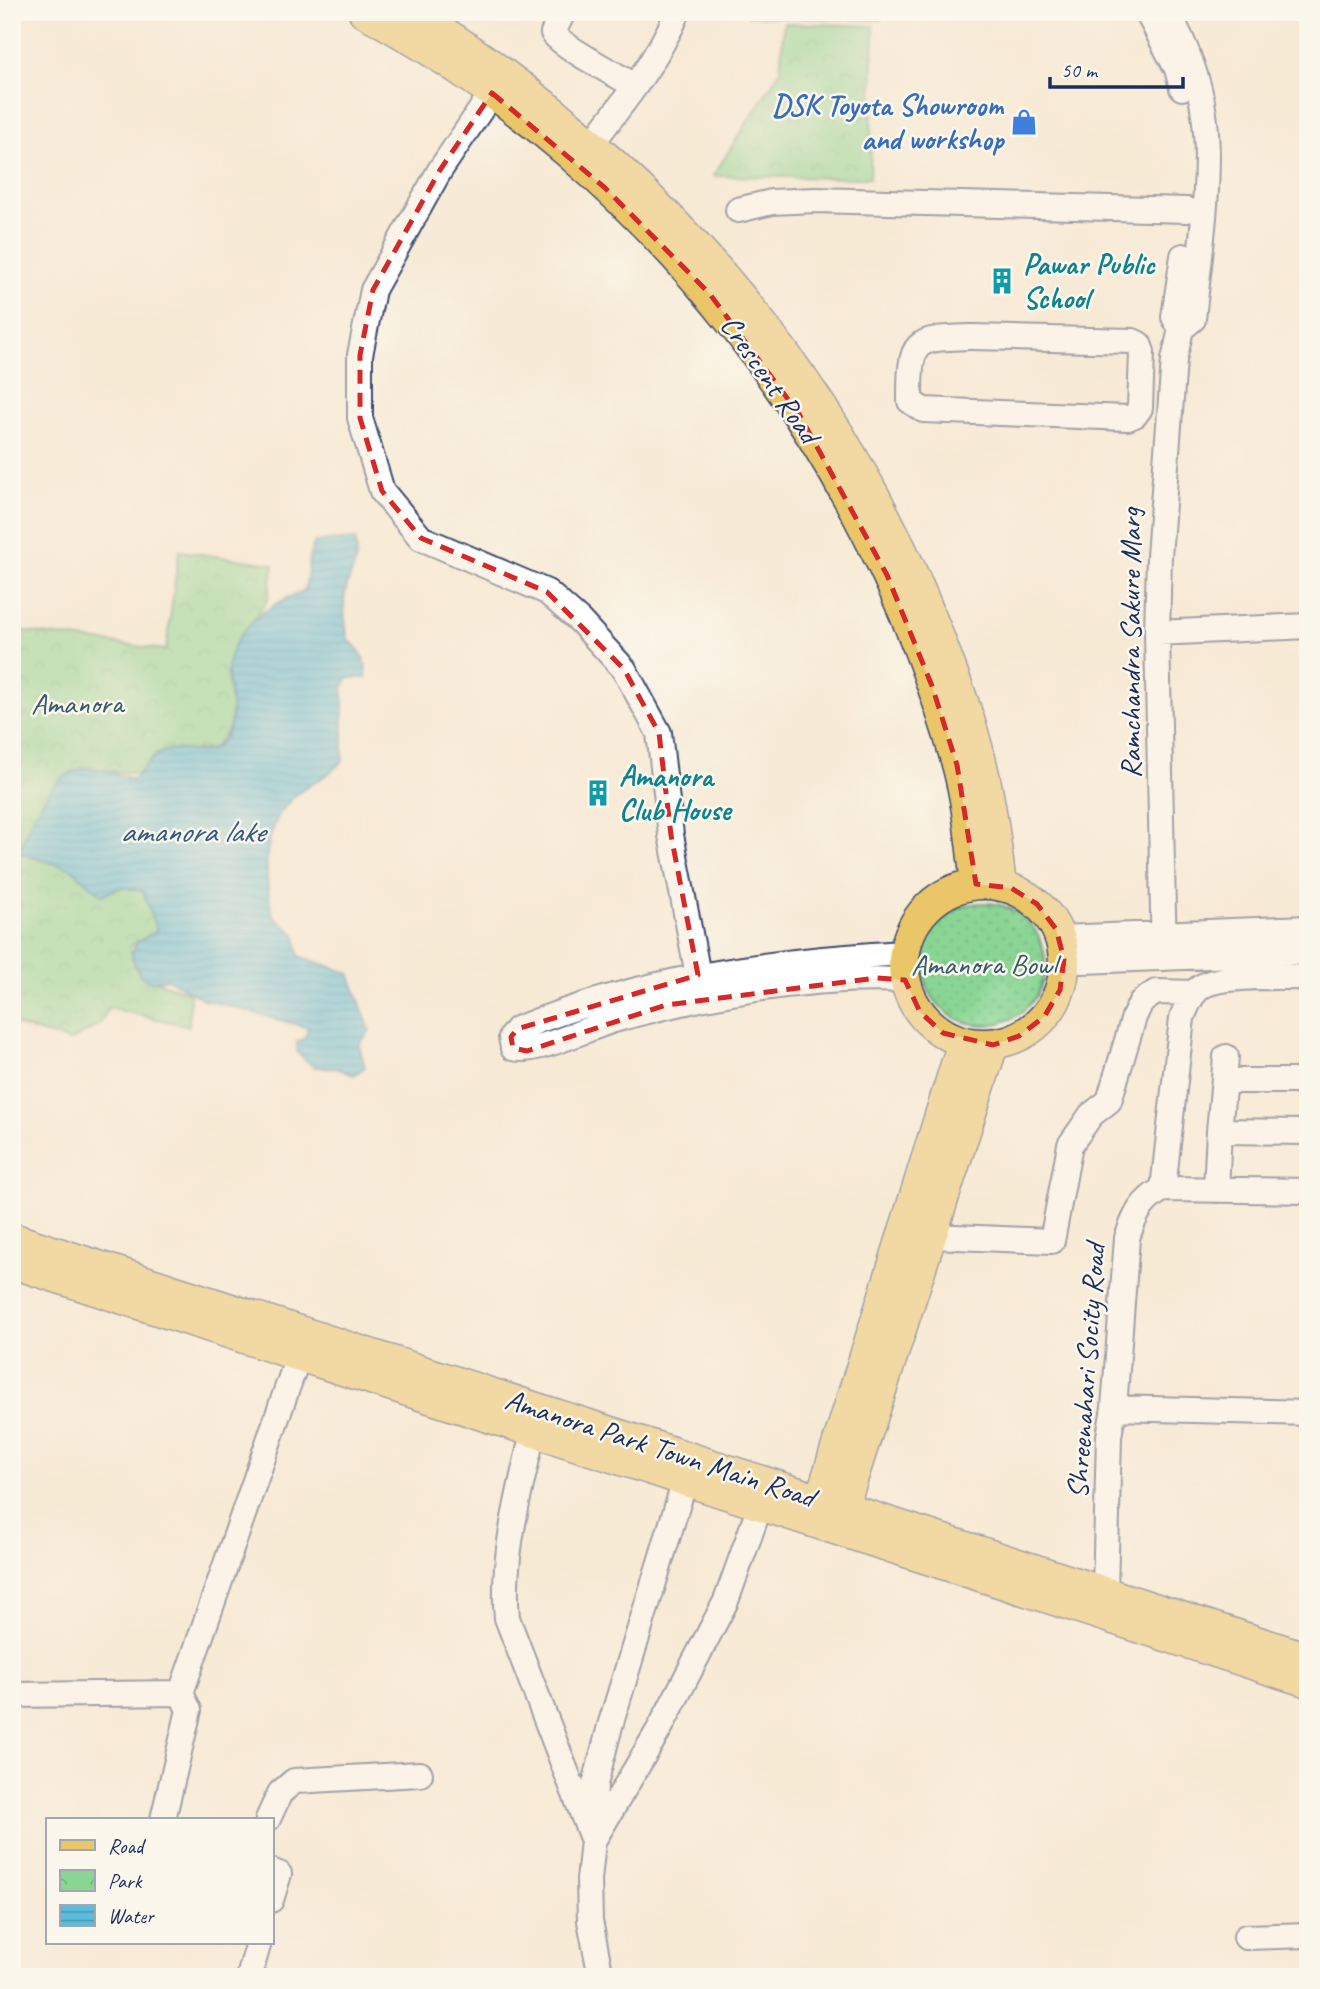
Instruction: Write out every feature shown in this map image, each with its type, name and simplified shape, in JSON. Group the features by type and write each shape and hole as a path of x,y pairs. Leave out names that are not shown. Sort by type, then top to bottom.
{"main road":[{"name":"Crescent Road","path":"364,12 469,75 492,93 584,152"},
{"name":"Crescent Road","path":"413,12 483,56 584,152 709,293 760,358 841,485 887,575 932,686 957,765 968,818 988,885"},
{"path":"988,885 1037,904 1048,916 1062,949 1060,990 1044,1017 1019,1036 993,1045 963,1042 943,1033 919,1013 905,966 914,923 929,905 949,892 988,885"},
{"path":"832,1504 963,1042"},
{"path":"832,1504 932,1237 993,1045"},
{"name":"Amanora Park Town Main Road","path":"12,1238 533,1432 832,1504 1308,1682"},
{"name":"Amanora Park Town Main Road","path":"12,1263 302,1344 688,1470 760,1506 1107,1605 1308,1658"}],"street":[{"path":"563,12 553,33 560,44 583,54 635,86"},
{"path":"584,152 666,41 678,12"},
{"name":"Ramchandra Sakure Marg","path":"1147,12 1177,69 1188,114 1191,170 1174,317 1181,330"},
{"name":"Ramchandra Sakure Marg","path":"1164,946 1157,633 1171,386 1181,330 1193,319 1207,153 1204,114 1192,64 1168,12"},
{"path":"492,93 440,170 373,290 360,355 360,418 382,491 421,538 547,592 580,621 624,669 659,733 671,835 698,975"},
{"path":"738,210 772,202 815,200 1187,210"},
{"path":"928,338 1133,341 1139,344 1142,352 1140,385 1140,408 1135,415 1128,418 923,410 910,401 915,349 928,338"},
{"path":"1140,385 1171,386"},
{"path":"1157,633 1308,626"},
{"path":"1062,949 1275,941 1308,928"},
{"path":"1275,941 1308,952"},
{"path":"1275,941 1275,978"},
{"path":"905,966 876,978 744,991 666,1005 586,1028 527,1051 513,1048 511,1037 517,1029 578,1005 698,975 741,968 905,966"},
{"path":"1308,977 1219,980 1200,987 1195,993 1182,1018 1163,1189 1308,1191"},
{"path":"932,1237 1052,1241 1070,1145 1091,1115 1109,1101 1133,1017 1142,1002 1156,992 1195,993"},
{"path":"1216,1190 1225,1069 1308,1081"},
{"path":"1219,1131 1308,1132"},
{"name":"Shreenahari Socity Road","path":"1107,1605 1109,1436 1114,1408 1127,1238 1135,1214 1147,1198 1163,1189"},
{"path":"163,1818 189,1710 181,1693 302,1344"},
{"path":"1114,1408 1308,1413"},
{"path":"533,1432 509,1552 504,1591 507,1618 593,1841"},
{"path":"601,1977 590,1921 589,1880 595,1784 645,1602 688,1470"},
{"path":"593,1841 660,1728 726,1601 760,1506"},
{"path":"12,1695 181,1693"},
{"path":"268,1818 280,1793 294,1781 420,1774"},
{"path":"273,1872 279,1874 273,1894"},
{"path":"1246,1937 1308,1935"},
{"path":"249,1977 258,1944"}],"highlighted area":[{"path":"492,93 604,187 709,293 799,414 887,575 932,686 957,765 976,884 1011,888 1037,904 1056,929 1064,959 1060,990 1044,1017 1019,1036 993,1045 943,1033 920,1012 905,980 876,978 666,1005 527,1051 513,1048 511,1037 517,1029 698,975 671,835 659,733 624,669 547,592 421,538 382,491 360,418 360,355 373,290 440,170"}],"green space":[{"path":"748,12 881,12 881,20 748,16"},
{"path":"784,23 874,26 870,178 713,176 780,71"},
{"name":"Amanora","path":"179,551 274,564 268,599 246,631 227,674 232,710 230,727 213,749 156,754 140,774 87,768 72,869 102,895 121,887 143,891 157,931 129,947 141,976 190,993 189,1026 108,1008 100,1024 70,1041 12,1024 12,630 166,650"},
{"name":"Amanora Bowl","path":"984,903 1008,907 1027,921 1041,940 1045,964 1041,988 1027,1007 1008,1021 984,1025 960,1021 941,1007 927,988 923,964 927,940 941,921 960,907"}],"water":[{"name":"amanora lake","path":"355,539 357,554 345,594 344,611 348,640 363,656 366,678 347,678 343,687 343,760 331,772 296,795 285,807 271,836 267,868 273,916 296,935 299,956 349,973 370,1030 359,1045 365,1067 354,1075 336,1068 314,1067 297,1052 297,1041 304,1039 309,1028 203,999 168,979 151,981 141,976 132,958 133,951 137,942 157,931 143,891 121,887 102,895 72,869 19,853 35,813 53,787 76,770 95,768 132,779 163,752 177,749 204,751 217,746 228,733 230,725 232,709 229,661 241,634 263,613 304,591 310,554 315,542"}],"place":[{"name":"DSK Toyota Showroom and workshop","path":"1024,122"},
{"name":"Pawar Public School","path":"1002,281"},
{"name":"Amanora Club House","path":"598,793"}]}
